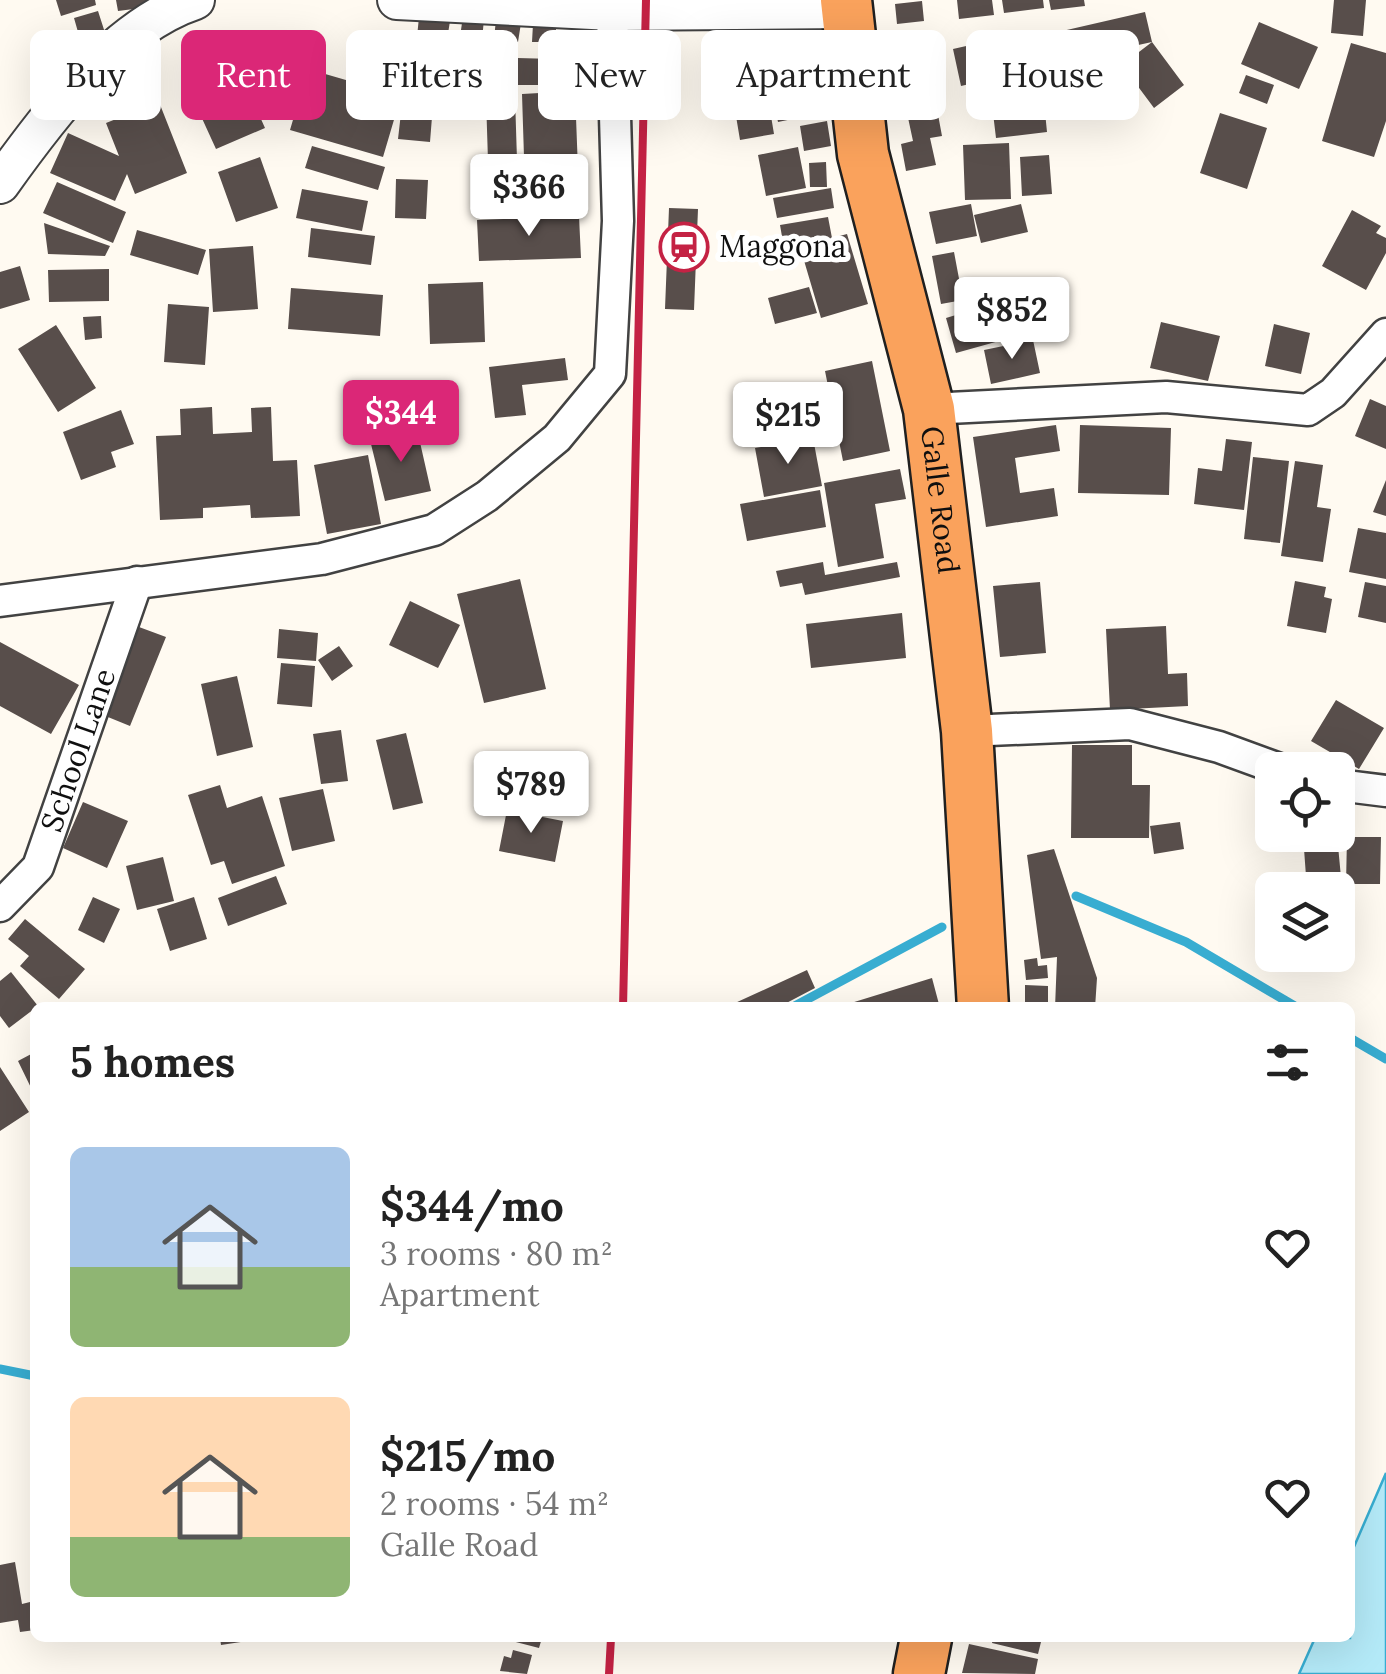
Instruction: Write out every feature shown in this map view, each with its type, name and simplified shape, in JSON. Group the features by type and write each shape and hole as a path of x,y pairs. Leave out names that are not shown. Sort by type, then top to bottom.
{"highway":[{"name":"Galle Road","path":"846,4 863,154 930,409 966,731 983,1002"},
{"path":"920,1674 925,1642"}],"street":[{"path":"0,184 58,103 138,33 195,0"},
{"path":"397,0 612,11 846,4"},
{"path":"0,601 322,560 434,530 487,496 556,438 610,374 618,221 612,11"},
{"path":"930,409 1166,398 1308,410 1333,394 1386,334"},
{"name":"School Lane","path":"0,906 38,868 136,582"},
{"path":"966,731 1130,724 1255,760"},
{"path":"1355,787 1386,792"}],"water":[{"path":"1386,1473 1386,1674 1299,1674 1313,1642 1355,1642 1355,1544"}],"building":[{"path":"56,0 95,0 96,5 61,16"},
{"path":"116,0 156,0 157,6 118,11"},
{"path":"957,0 992,0 994,15 959,19"},
{"path":"1002,0 1043,0 1044,8 1004,13"},
{"path":"1049,0 1084,0 1085,6 1051,10"},
{"path":"1334,0 1366,0 1363,36 1331,33"},
{"path":"922,1 924,21 897,24 895,4"},
{"path":"98,11 104,30 77,30 74,18"},
{"path":"1145,12 1152,42 1139,45 1139,30 1067,30"},
{"path":"463,16 484,19 483,30 461,30"},
{"path":"419,17 450,21 449,30 418,30"},
{"path":"496,20 521,23 518,42 518,30 495,30"},
{"path":"1259,22 1318,47 1299,89 1241,64"},
{"path":"533,24 556,24 556,30 538,30 538,42 532,42"},
{"path":"1152,42 1184,85 1154,108 1139,88 1139,52"},
{"path":"1351,43 1386,53 1386,121 1374,157 1322,141"},
{"path":"966,46 966,85 961,86 953,49"},
{"path":"518,58 538,59 538,85 518,85"},
{"path":"326,74 346,80 346,120 394,120 383,157 290,130 293,120 326,120"},
{"path":"1246,75 1274,85 1267,104 1239,93"},
{"path":"538,93 538,120 576,120 578,170 561,171 560,155 524,157 522,94"},
{"path":"161,107 187,173 135,194 127,174 115,201 50,173 68,133 119,156 106,123 161,120"},
{"path":"1220,113 1267,128 1247,189 1200,173"},
{"path":"203,120 261,120 265,128 216,149"},
{"path":"400,120 432,120 430,142 398,139"},
{"path":"487,120 516,120 517,160 488,161"},
{"path":"737,120 772,120 774,134 740,140"},
{"path":"908,120 939,120 942,136 930,138 936,165 906,171 901,144 913,141"},
{"path":"994,120 1046,120 1047,132 996,138"},
{"path":"827,121 831,146 804,151 800,126"},
{"path":"1009,143 1011,199 965,200 963,145"},
{"path":"312,146 385,167 378,190 305,168"},
{"path":"798,147 806,188 766,196 758,155"},
{"path":"1049,155 1052,194 1022,196 1020,157"},
{"path":"260,157 278,208 236,222 218,172"},
{"path":"826,162 827,187 810,187 809,163"},
{"path":"396,179 428,180 426,219 395,218"},
{"path":"57,182 126,212 113,243 43,213"},
{"path":"831,188 834,208 777,218 773,198"},
{"path":"302,189 368,201 362,231 296,218"},
{"path":"971,204 977,236 936,244 929,212"},
{"path":"1021,204 1028,232 981,243 974,215"},
{"path":"669,208 698,209 694,310 665,309"},
{"path":"1352,210 1381,226 1376,233 1386,238 1386,253 1366,290 1322,266"},
{"path":"579,216 581,258 479,261 477,220"},
{"path":"828,217 832,238 847,234 868,304 821,318 800,247 812,244 784,248 780,225"},
{"path":"44,223 110,246 105,256 48,254"},
{"path":"311,228 375,236 371,265 308,257"},
{"path":"137,230 206,250 198,275 130,255"},
{"path":"253,246 258,309 213,312 209,249"},
{"path":"954,252 963,300 941,304 932,256"},
{"path":"20,266 30,300 0,309 0,272"},
{"path":"109,269 109,301 49,302 48,270"},
{"path":"483,282 485,342 430,344 428,284"},
{"path":"809,287 817,313 775,324 768,298"},
{"path":"291,288 383,295 380,336 288,329"},
{"path":"168,304 209,307 205,365 164,362"},
{"path":"989,305 999,341 956,353 946,318"},
{"path":"101,316 102,338 85,340 83,317"},
{"path":"1161,322 1220,336 1208,381 1150,368"},
{"path":"1274,324 1310,333 1301,374 1265,366"},
{"path":"56,325 96,388 58,412 18,349"},
{"path":"1033,340 1040,373 991,384 984,350"},
{"path":"565,358 568,380 522,385 526,415 495,418 489,367"},
{"path":"872,361 890,451 843,461 825,371"},
{"path":"1370,399 1386,406 1386,449 1355,436"},
{"path":"212,407 213,434 252,432 251,408 271,407 273,461 297,460 300,516 251,518 250,505 203,508 203,518 160,520 156,436 181,435 180,409"},
{"path":"121,410 134,444 111,452 116,467 81,480 63,432"},
{"path":"1056,425 1060,451 1015,458 1020,493 1054,488 1058,516 986,527 973,437"},
{"path":"1080,425 1171,428 1169,495 1078,493"},
{"path":"417,429 431,491 385,501 370,440"},
{"path":"813,438 822,486 764,497 755,448"},
{"path":"1226,439 1252,442 1244,510 1194,504 1198,468 1222,471"},
{"path":"368,455 381,524 327,534 314,465"},
{"path":"1253,457 1289,461 1280,543 1244,539"},
{"path":"1295,461 1323,465 1317,507 1331,509 1323,562 1281,556"},
{"path":"900,469 906,499 875,504 884,558 838,567 824,483"},
{"path":"1386,480 1386,516 1373,512"},
{"path":"820,490 826,527 747,541 740,504"},
{"path":"1358,528 1386,533 1386,579 1349,572"},
{"path":"823,562 825,575 897,562 900,577 805,595 802,583 780,587 776,571"},
{"path":"520,579 546,689 484,703 457,594"},
{"path":"1295,581 1326,587 1324,597 1332,599 1326,633 1287,626"},
{"path":"1040,582 1046,653 1000,657 993,586"},
{"path":"1365,582 1386,586 1386,623 1358,617"},
{"path":"410,601 460,625 438,668 389,645"},
{"path":"902,613 906,658 811,668 806,624"},
{"path":"1166,626 1168,674 1187,673 1188,706 1110,710 1106,629"},
{"path":"139,627 166,637 130,726 103,715"},
{"path":"279,629 318,633 316,661 277,658"},
{"path":"0,642 79,685 51,734 0,706"},
{"path":"339,646 353,666 332,681 318,660"},
{"path":"281,663 315,666 312,707 277,704"},
{"path":"237,676 253,747 217,756 201,684"},
{"path":"1336,700 1384,728 1359,769 1355,767 1355,752 1330,752 1311,741"},
{"path":"341,730 348,781 321,784 313,734"},
{"path":"406,733 423,803 393,810 376,740"},
{"path":"1072,745 1132,745 1132,785 1150,785 1149,838 1071,838"},
{"path":"220,785 227,808 262,796 285,866 232,884 224,861 211,865 188,795"},
{"path":"323,789 335,841 292,851 279,798"},
{"path":"83,802 128,821 107,868 63,848"},
{"path":"507,810 563,821 555,862 499,851"},
{"path":"1180,822 1184,849 1154,854 1150,826"},
{"path":"1355,837 1381,837 1380,884 1355,884 1355,872 1346,872 1347,852 1355,852"},
{"path":"1054,849 1097,978 1095,1002 1055,1002 1057,957 1041,959 1027,855"},
{"path":"1304,852 1339,852 1340,872 1306,872"},
{"path":"163,857 174,901 137,910 126,866"},
{"path":"276,876 287,904 228,926 218,898"},
{"path":"93,897 120,909 104,943 78,930"},
{"path":"194,897 207,939 170,951 157,909"},
{"path":"25,919 85,969 59,999 20,966 29,956 8,939"},
{"path":"1037,958 1038,966 1047,965 1048,978 1026,980 1024,960"},
{"path":"807,970 815,988 788,1002 737,1002"},
{"path":"11,972 35,1002 30,1002 30,1012 9,1028 0,1016 0,981"},
{"path":"932,978 938,1002 854,1002"},
{"path":"1025,985 1048,986 1048,1002 1025,1002"},
{"path":"30,1055 30,1086 18,1061"},
{"path":"0,1067 29,1112 0,1131"},
{"path":"15,1562 22,1604 30,1602 30,1631 20,1632 18,1620 0,1623 0,1565"},
{"path":"516,1642 541,1642 539,1648"},
{"path":"992,1642 1041,1642 1038,1654"},
{"path":"969,1644 1038,1659 1035,1674 962,1673"},
{"path":"513,1650 532,1655 527,1674 500,1671 504,1656 511,1658"}],"waterway":[{"path":"1076,896 1186,942 1288,1002"},
{"path":"802,1002 942,927"},
{"path":"1355,1041 1386,1059"},
{"path":"0,1369 30,1375"}],"railway":[{"path":"623,1002 646,0"},
{"path":"609,1674 611,1642"}],"place":[{"name":"Maggona","path":"684,247"}]}
